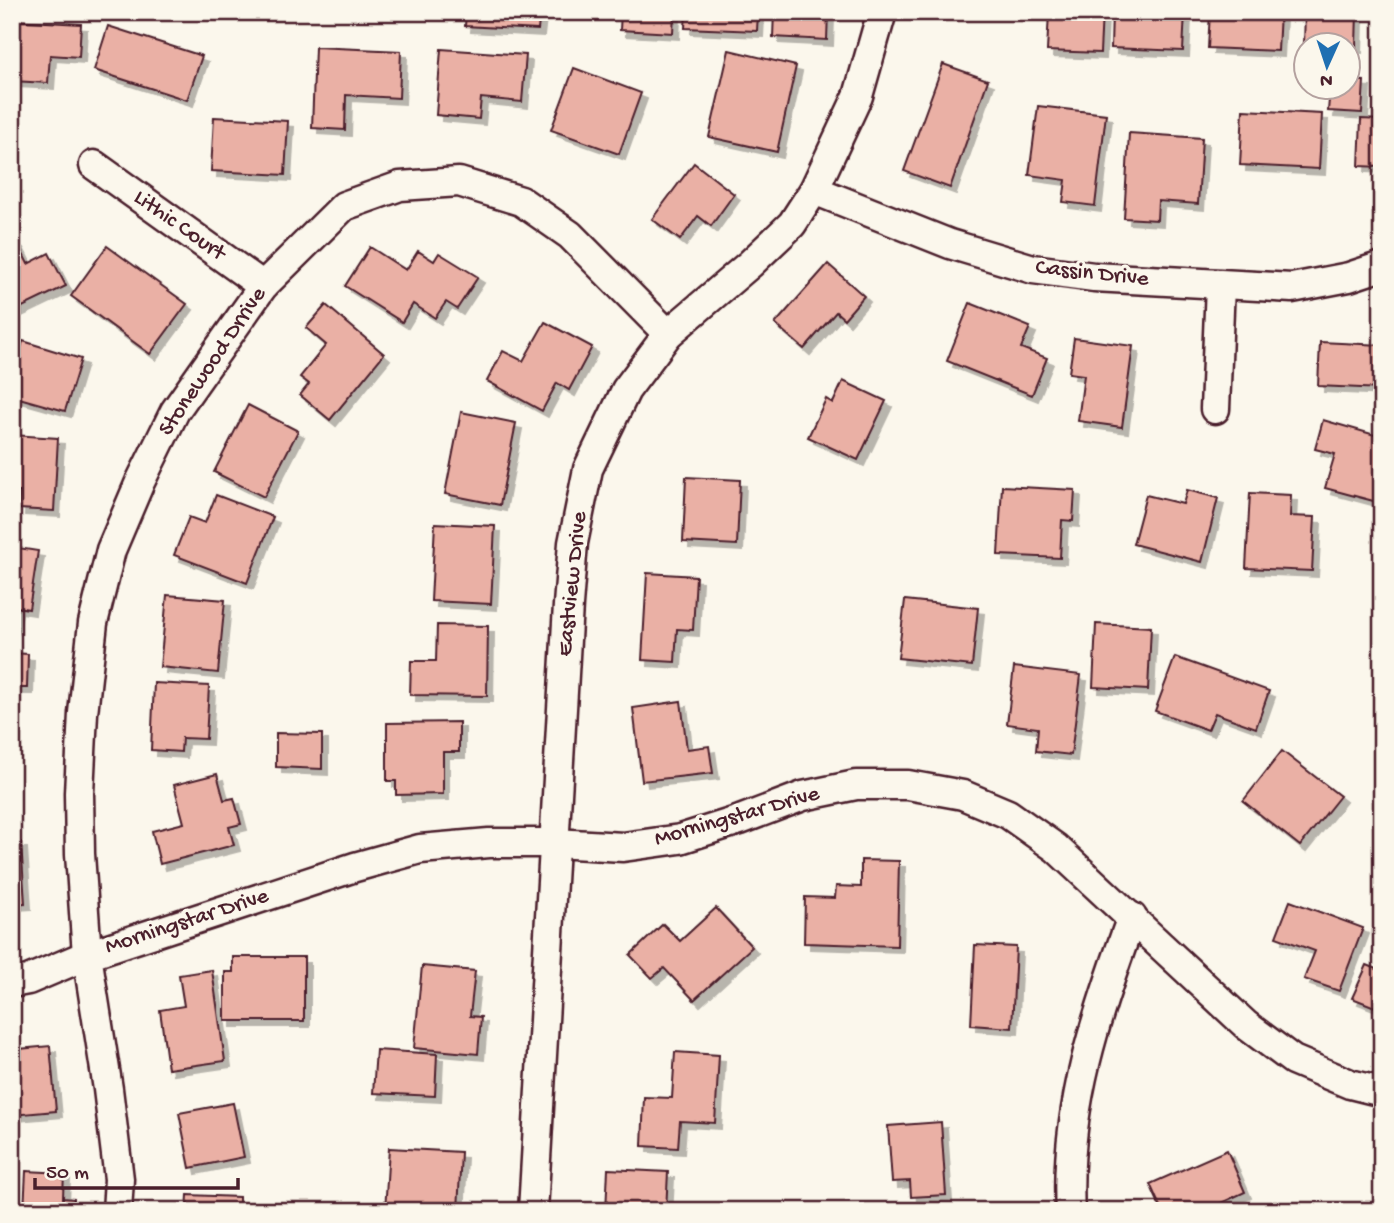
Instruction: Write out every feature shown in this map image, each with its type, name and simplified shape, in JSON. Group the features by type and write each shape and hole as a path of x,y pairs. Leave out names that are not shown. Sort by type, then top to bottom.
{"street":[{"name":"Eastview Drive","path":"533,1211 573,542 588,469 626,390 667,334 750,264 783,232 814,190 858,96 882,12"},
{"name":"Lithic Court","path":"94,165 263,286"},
{"name":"Stonewood Drrive","path":"117,1211 119,1179 87,955 80,854 79,793 83,713 93,623 111,550 175,411 263,286 344,206 400,186 460,182 521,201 570,235 667,334"},
{"name":"Cassin Drive","path":"814,190 950,244 1032,269 1094,277 1292,288 1349,277 1382,266"},
{"path":"1216,410 1220,285"},
{"name":"Morningstar Drive","path":"12,983 28,980 87,955 355,867 420,849 489,843 623,847 680,839 803,796 856,785 908,785 963,795 1008,814 1056,848 1246,1026 1293,1060 1350,1084 1382,1092"},
{"path":"1070,1211 1069,1180 1076,1101 1102,999 1132,917"}],"building":[{"path":"466,12 540,12 538,30 465,26"},
{"path":"621,12 674,12 673,33 620,30"},
{"path":"686,12 758,12 757,31 685,28"},
{"path":"774,12 828,12 827,40 773,37"},
{"path":"1049,12 1102,12 1100,53 1047,51"},
{"path":"1112,12 1185,12 1183,51 1111,48"},
{"path":"1210,12 1280,12 1278,51 1208,48"},
{"path":"1305,12 1357,12 1356,32 1304,32"},
{"path":"12,20 81,24 79,57 50,55 48,83 12,81"},
{"path":"108,26 202,56 187,100 94,70"},
{"path":"315,47 401,51 399,98 346,95 345,130 312,128"},
{"path":"441,49 526,55 522,102 481,98 479,119 436,115"},
{"path":"729,50 796,66 777,152 709,137"},
{"path":"943,64 988,80 950,188 904,171"},
{"path":"574,68 641,93 619,154 551,130"},
{"path":"1364,81 1362,113 1328,111 1329,102 1362,102"},
{"path":"1038,106 1106,114 1095,206 1063,202 1066,180 1029,175"},
{"path":"1243,110 1322,114 1319,169 1240,165"},
{"path":"214,117 288,121 285,175 211,171"},
{"path":"1361,119 1382,120 1382,167 1359,166"},
{"path":"1129,133 1202,138 1198,204 1158,201 1157,220 1124,218"},
{"path":"694,163 734,194 711,226 698,216 680,240 652,219"},
{"path":"17,242 28,264 49,253 66,286 12,312 12,245"},
{"path":"107,246 187,304 150,354 71,296"},
{"path":"370,247 406,270 418,251 434,261 439,253 478,277 457,309 446,302 435,318 413,304 402,322 345,286"},
{"path":"828,264 864,296 844,319 836,312 804,349 775,324"},
{"path":"970,303 1030,327 1021,348 1047,358 1032,395 947,361"},
{"path":"326,305 384,354 330,420 300,395 309,384 300,377 326,345 306,328"},
{"path":"545,322 592,347 569,390 557,383 542,411 487,381 503,351 523,361"},
{"path":"1074,338 1133,346 1122,427 1078,421 1084,375 1069,373"},
{"path":"23,341 81,359 65,411 12,396 12,376"},
{"path":"1320,342 1382,345 1382,389 1318,386"},
{"path":"843,381 886,401 858,460 808,437 826,399 833,403"},
{"path":"248,405 298,431 264,497 214,472"},
{"path":"461,412 516,423 500,505 445,494"},
{"path":"1323,420 1382,437 1382,485 1377,502 1325,488 1335,454 1315,449"},
{"path":"12,435 58,438 54,511 19,509 20,492 12,492"},
{"path":"686,477 740,480 737,545 683,542"},
{"path":"1002,486 1075,490 1073,521 1062,520 1060,558 998,555"},
{"path":"1187,490 1218,498 1202,562 1133,544 1146,495 1183,504"},
{"path":"1250,493 1291,495 1290,516 1315,517 1312,571 1246,568"},
{"path":"216,495 273,517 247,583 174,555 189,517 205,523"},
{"path":"435,523 495,526 491,604 431,601"},
{"path":"12,547 38,551 29,609 16,607 12,629"},
{"path":"647,573 696,576 693,630 677,629 675,662 642,660"},
{"path":"167,595 225,600 218,673 160,667"},
{"path":"905,600 978,608 972,666 898,658"},
{"path":"1096,624 1151,627 1148,690 1093,687"},
{"path":"437,625 488,626 487,696 410,695 411,661 436,661"},
{"path":"12,653 28,654 27,688 12,688"},
{"path":"1175,657 1269,691 1256,728 1215,713 1208,730 1155,711"},
{"path":"1014,667 1081,675 1071,755 1036,751 1038,728 1007,724"},
{"path":"154,683 209,686 206,739 182,738 181,752 151,750"},
{"path":"681,701 687,749 709,746 713,773 642,781 633,708"},
{"path":"459,722 459,752 443,752 443,794 396,795 396,781 387,781 387,723"},
{"path":"276,733 322,734 322,769 276,767"},
{"path":"1282,751 1340,796 1300,846 1243,801"},
{"path":"217,774 224,800 234,798 241,824 229,827 234,845 160,864 152,831 184,823 174,785"},
{"path":"12,842 21,842 25,903 12,904"},
{"path":"861,860 899,861 897,946 804,943 805,897 835,898 836,886 861,887"},
{"path":"1290,901 1363,928 1339,991 1304,979 1315,951 1276,937"},
{"path":"716,908 752,947 694,1000 664,968 652,978 630,955 663,924 680,941"},
{"path":"975,945 1016,947 1012,1028 971,1025"},
{"path":"233,957 304,957 304,1021 225,1021 225,972 233,972"},
{"path":"1367,965 1382,971 1380,1009 1352,998"},
{"path":"422,966 475,971 470,1016 481,1017 478,1054 414,1048"},
{"path":"212,970 225,1061 168,1069 160,1010 184,1006 179,975"},
{"path":"50,1046 56,1111 12,1115 12,1063 20,1062 19,1049"},
{"path":"376,1050 437,1054 435,1096 373,1093"},
{"path":"675,1052 719,1055 715,1123 680,1121 678,1148 642,1146 644,1097 672,1098"},
{"path":"233,1103 244,1157 190,1168 179,1113"},
{"path":"941,1122 946,1195 911,1197 910,1181 892,1182 888,1126"},
{"path":"389,1148 461,1152 458,1211 385,1211"},
{"path":"1227,1150 1245,1192 1204,1211 1162,1211 1150,1184"},
{"path":"608,1169 668,1172 666,1211 606,1211"},
{"path":"26,1171 64,1173 63,1198 74,1199 74,1211 24,1211"},
{"path":"188,1195 239,1197 239,1211 187,1211"}]}
